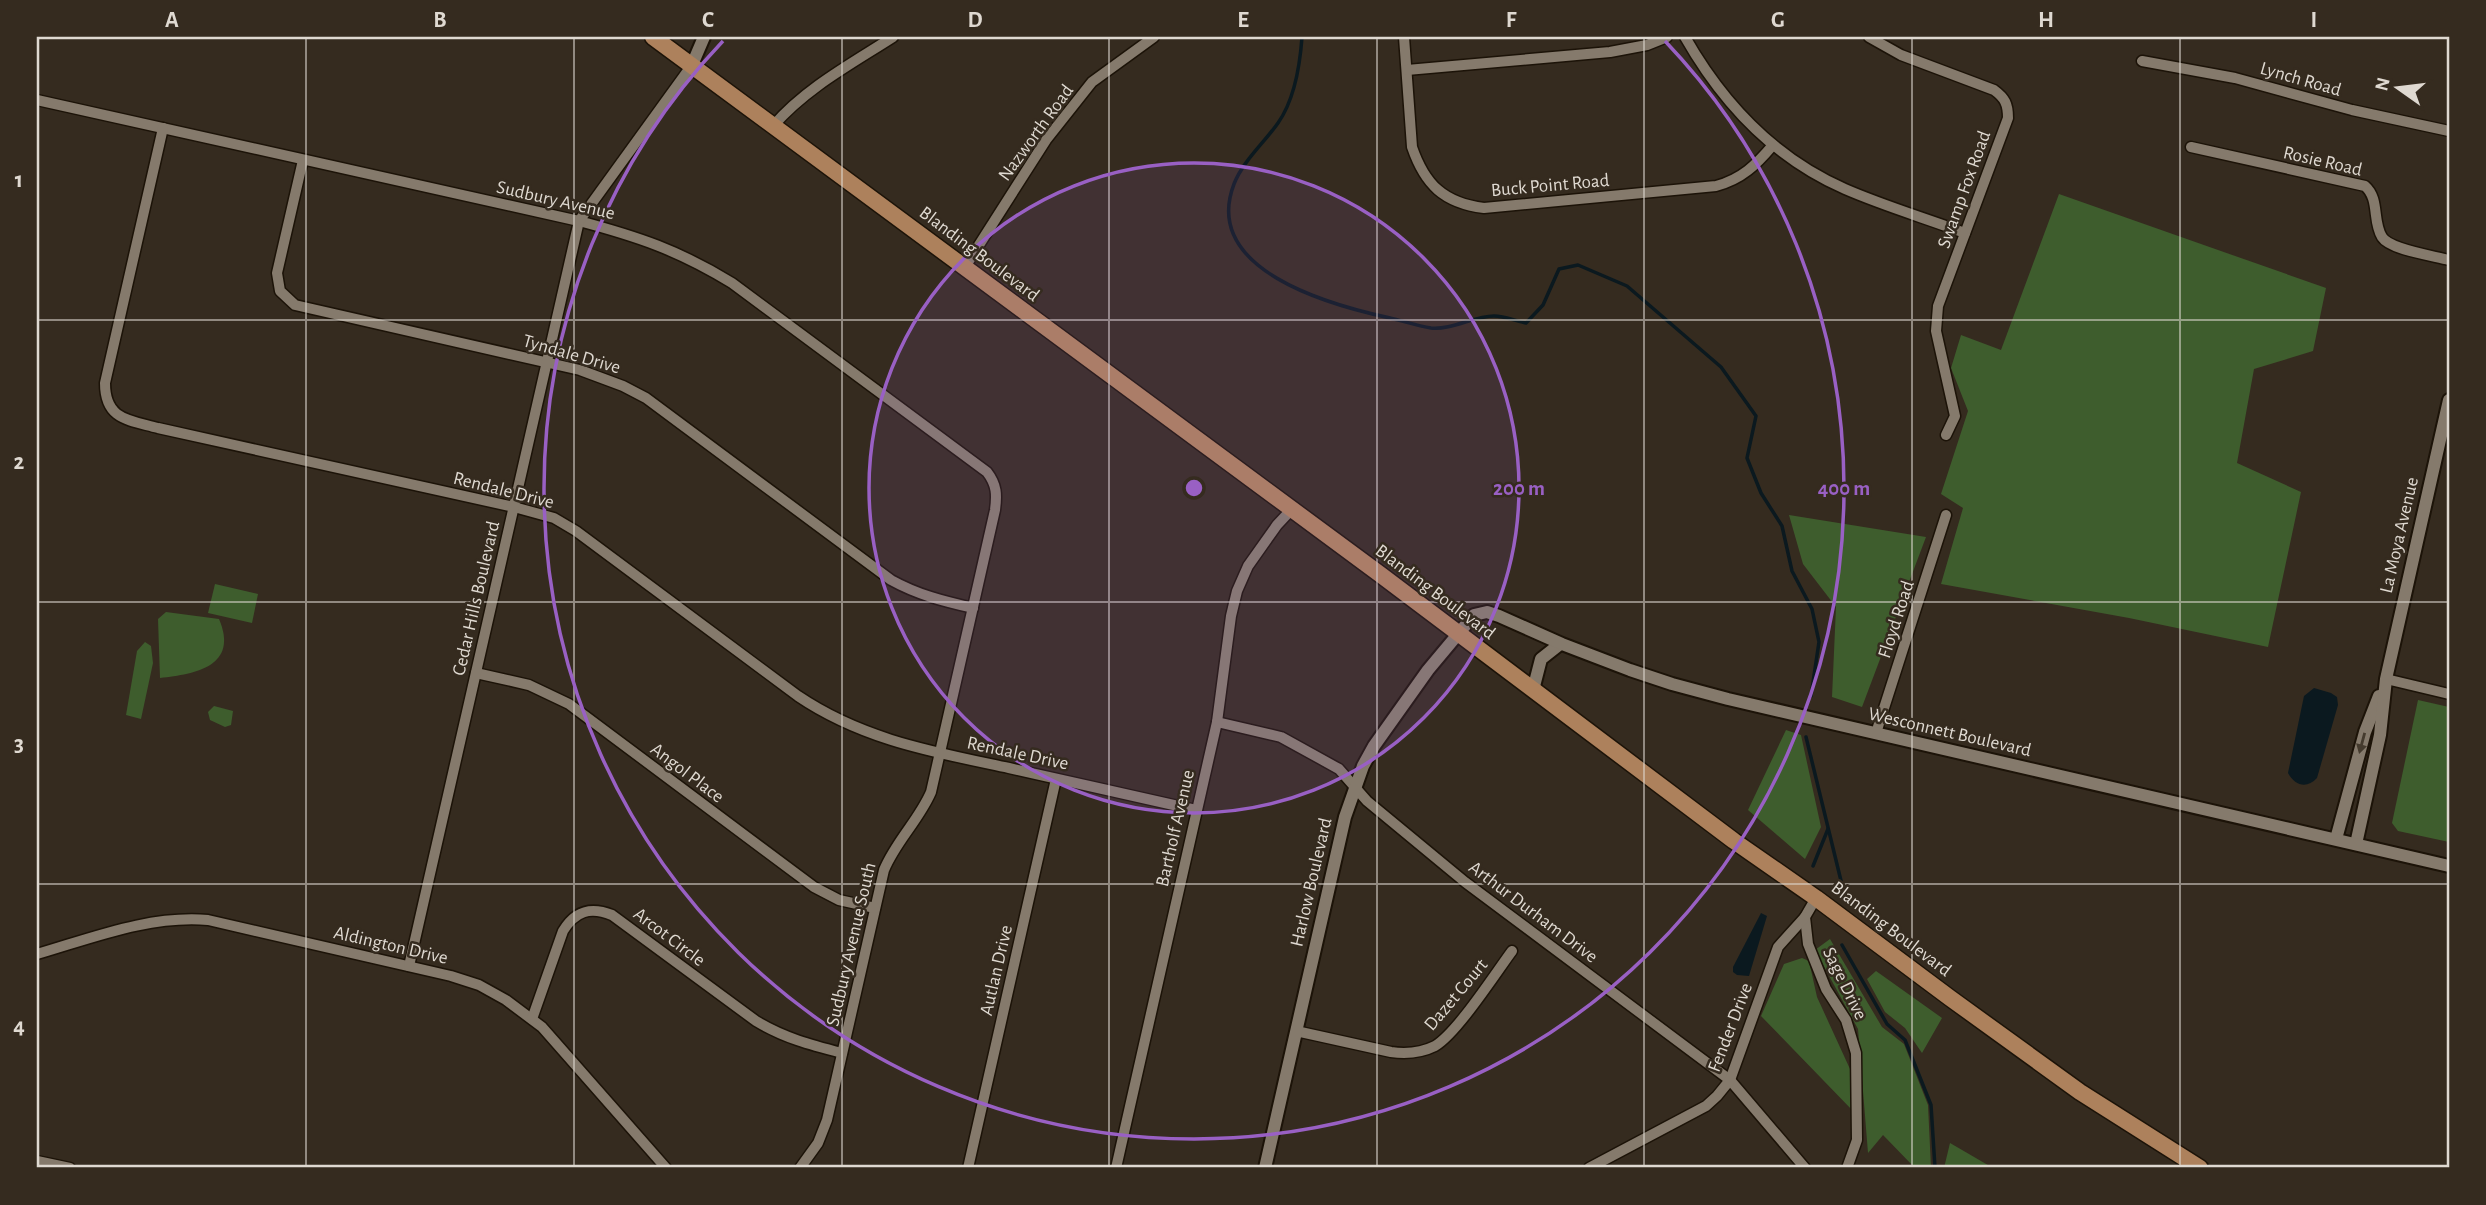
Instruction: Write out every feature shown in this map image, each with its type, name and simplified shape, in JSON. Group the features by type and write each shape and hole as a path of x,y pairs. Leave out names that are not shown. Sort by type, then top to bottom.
{"main road":[{"name":"Blanding Boulevard","path":"653,37 1458,633 1734,841 2080,1092 2200,1168"}],"street":[{"path":"692,65 704,37"},
{"path":"773,126 811,90 893,37"},
{"name":"Nazworth Road","path":"965,267 1046,141 1093,82 1154,37"},
{"name":"Buck Point Road","path":"1404,37 1412,147 1418,163 1438,191 1469,206 1484,208 1716,186 1748,172 1773,145"},
{"path":"1407,70 1610,52 1647,45 1667,37"},
{"path":"1685,37 1705,73 1726,99 1773,145 1843,188 1965,233"},
{"name":"Swamp Fox Road","path":"1869,37 1901,55 1994,90 2003,96 2008,106 2008,118 1938,306 1936,331 1955,416 1946,435"},
{"name":"Lynch Road","path":"2142,61 2235,78 2352,110 2449,131"},
{"name":"Cedar Hills Boulevard","path":"409,966 579,221 692,65"},
{"name":"Sudbury Avenue","path":"37,100 579,221 656,243 732,283 987,472 996,488"},
{"name":"Rendale Drive","path":"163,128 105,383 108,406 114,413 158,428 514,507 554,519 576,531 820,711 849,726 940,753 1196,810"},
{"name":"Rosie Road","path":"2191,147 2365,186 2372,192 2382,237 2392,245 2449,260"},
{"name":"Tyndale Drive","path":"303,160 277,273 280,291 286,299 295,305 547,362 601,377 646,398 891,580 930,598 973,608"},
{"name":"La Moya Avenue","path":"2356,844 2380,735 2386,679 2449,400"},
{"name":"Sudbury Avenue South","path":"800,1168 818,1143 827,1120 884,870 897,845 924,808 931,792 995,510 996,488"},
{"name":"Bartholf Avenue","path":"1115,1168 1217,722 1237,590 1248,566 1291,510"},
{"name":"Floyd Road","path":"1876,733 1946,515"},
{"name":"Wesconnett Boulevard","path":"1458,633 1474,615 1487,612 1560,644 1672,684 2449,866"},
{"name":"Harlow Boulevard","path":"1265,1168 1354,787 1374,746 1458,633"},
{"path":"1533,690 1541,659 1560,644"},
{"name":"Angol Place","path":"476,673 529,685 569,705 814,887 839,900 874,908"},
{"path":"2386,679 2449,694"},
{"name":"La Moya Avenue","path":"2336,839 2365,732 2386,679"},
{"name":"Arthur Durham Drive","path":"1217,722 1258,730 1298,744 1339,769 1367,801 1465,882 1730,1080 1805,1168"},
{"name":"Autlan Drive","path":"968,1168 1056,779"},
{"path":"1805,917 1816,898"},
{"name":"Arcot Circle","path":"533,1019 570,919 591,909 612,915 776,1033 842,1053"},
{"name":"Fender Drive","path":"1589,1168 1706,1106 1717,1096 1730,1080 1778,947 1805,917"},
{"name":"Sage Drive","path":"1805,917 1808,944 1818,973 1846,1020 1856,1053 1857,1140 1847,1168"},
{"name":"Aldington Drive","path":"37,954 152,922 208,920 409,966 479,985 533,1019 666,1168"},
{"name":"Dazet Court","path":"1296,1031 1391,1052 1405,1054 1423,1051 1448,1036 1512,951"},
{"path":"37,1161 70,1168"}],"green space":[{"path":"2059,194 2326,288 2313,351 2254,369 2237,463 2301,492 2268,647 2129,618 1941,584 1963,508 1941,494 1968,411 1951,368 1961,335 2001,350"},
{"path":"1789,515 1926,537 1862,707 1832,697 1836,607 1803,564"},
{"path":"215,584 258,594 252,623 208,613"},
{"path":"166,612 219,619 224,635 219,657 200,670 160,678 158,619"},
{"path":"145,642 151,646 153,663 141,719 126,715 137,651"},
{"path":"2418,700 2449,707 2449,842 2398,831 2392,823"},
{"path":"214,706 233,711 231,725 225,727 210,720 208,712"},
{"path":"1786,730 1801,735 1821,827 1805,859 1748,810"},
{"path":"1830,939 1882,1027 1904,1044 1928,1105 1931,1168 1915,1168 1883,1135 1868,1153 1858,1029 1815,950"},
{"path":"1802,958 1809,961 1817,997 1850,1069 1853,1111 1761,1016 1784,964"},
{"path":"1876,971 1942,1018 1922,1053 1905,1028 1885,1012 1867,979"},
{"path":"1950,1143 1993,1168 1944,1168"}],"shaded area":[{"path":"2314,688 2337,697 2338,705 2317,778 2305,785 2294,781 2288,773 2304,696"},
{"path":"1761,913 1767,916 1749,976 1737,975 1733,972 1733,967"}],"waterway":[{"path":"1302,37 1293,93 1284,114 1248,160 1234,184 1229,214 1236,239 1253,261 1277,278 1306,293 1336,304 1431,328 1494,316 1526,323 1543,305 1559,269 1578,265 1627,286 1721,367 1756,416 1747,458 1761,493 1782,526 1792,571 1812,609 1819,642 1811,696"},
{"path":"1806,737 1843,889"},
{"path":"1813,866 1828,829"},
{"path":"1842,945 1887,1024 1905,1040 1931,1105 1935,1168"}]}
